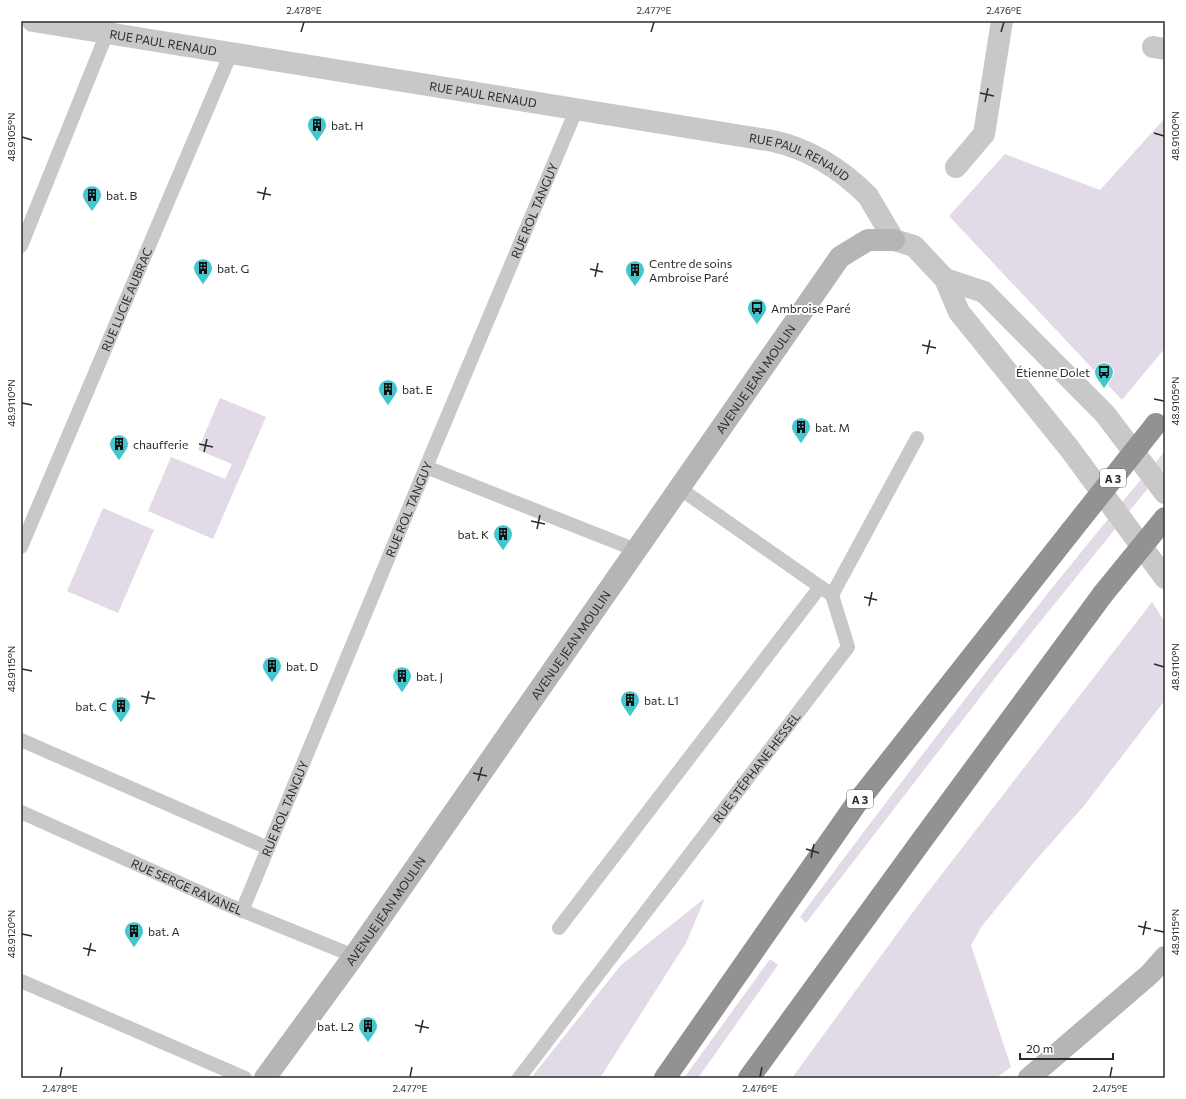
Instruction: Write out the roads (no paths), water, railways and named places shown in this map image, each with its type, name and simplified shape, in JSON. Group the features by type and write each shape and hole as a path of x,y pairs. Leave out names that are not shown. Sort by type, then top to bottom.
{"highway":[{"name":"A 3","path":"665,1078 856,804 1070,531 1160,419"},
{"path":"749,1078 917,846 1103,594 1165,518"}],"street":[{"name":"RUE PAUL RENAUD","path":"33,21 773,140 798,148 833,166 863,190 894,240"},
{"path":"956,167 984,134 1002,21"},
{"name":"AVENUE JEAN MOULIN","path":"265,1078 354,956 840,257 868,240 894,240"},
{"path":"894,240 914,246 945,279 959,312 1069,448 1165,578"},
{"path":"945,279 984,292 1105,414 1165,493"},
{"path":"1029,1078 1150,974 1165,957"}],"lane":[{"path":"21,246 107,33"},
{"name":"RUE LUCIE AUBRAC","path":"21,547 231,53"},
{"name":"RUE ROL TANGUY","path":"242,911 577,108"},
{"path":"680,488 832,595 917,438"},
{"path":"426,467 636,550"},
{"path":"559,928 820,587"},
{"name":"RUE STÉPHANE HESSEL","path":"519,1078 848,647 832,595"},
{"path":"21,740 268,848"},
{"name":"RUE SERGE RAVANEL","path":"21,812 242,911 354,956"},
{"path":"21,981 245,1078"}],"place":[{"name":"bat. H","path":"317,142"},
{"name":"bat. B","path":"92,212"},
{"name":"bat. G","path":"203,285"},
{"name":"Centre de soins Ambroise Paré","path":"635,287"},
{"name":"Ambroise Paré","path":"757,325"},
{"name":"Étienne Dolet","path":"1104,389"},
{"name":"bat. E","path":"388,406"},
{"name":"bat. M","path":"801,444"},
{"name":"chaufferie","path":"119,461"},
{"name":"bat. K","path":"503,551"},
{"name":"bat. D","path":"272,683"},
{"name":"bat. J","path":"402,693"},
{"name":"bat. L1","path":"630,717"},
{"name":"bat. C","path":"121,723"},
{"name":"bat. A","path":"134,948"},
{"name":"bat. L2","path":"368,1043"}]}
